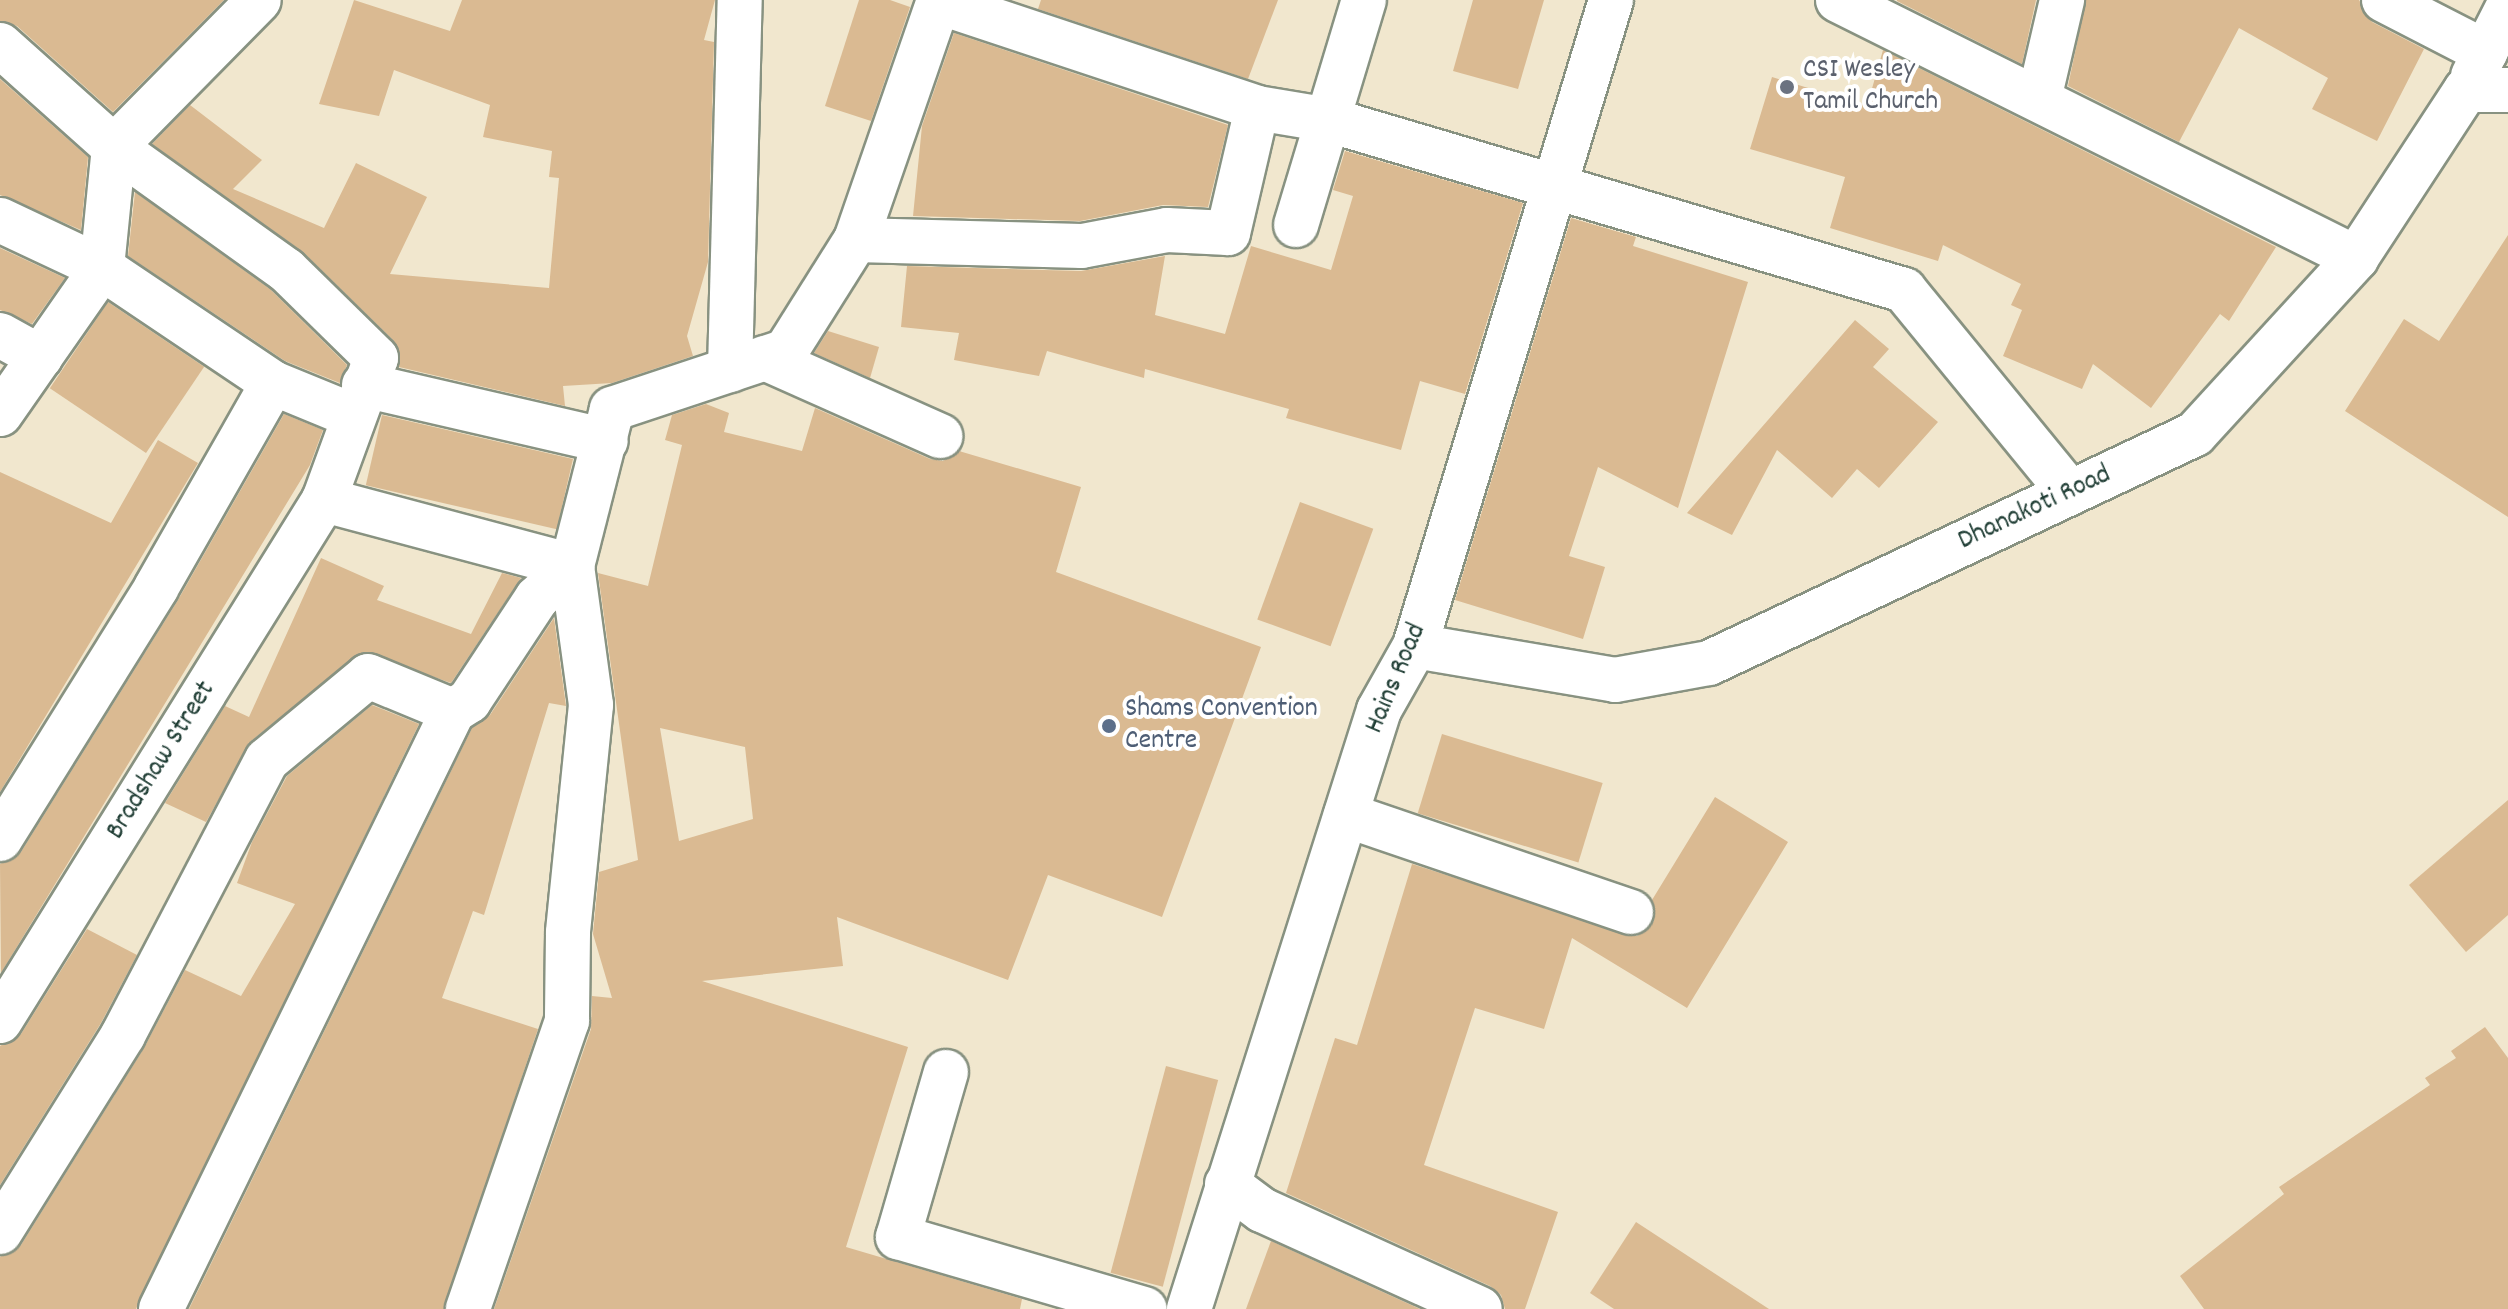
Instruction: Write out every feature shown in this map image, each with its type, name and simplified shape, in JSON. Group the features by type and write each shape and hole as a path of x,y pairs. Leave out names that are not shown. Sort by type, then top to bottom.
{"street":[{"path":"0,414 102,268 114,147 259,0"},
{"path":"740,0 747,364"},
{"path":"1296,225 1364,0"},
{"name":"Hains Road","path":"1189,1309 1379,710 1415,646 1611,0"},
{"path":"1838,0 2356,258"},
{"path":"2039,99 2062,0"},
{"path":"2384,0 2485,52"},
{"path":"468,1309 567,1021 568,933 591,705 572,566 612,409 786,351 856,240 939,1 1257,108 1329,120 1904,290 2070,493"},
{"name":"Dhanakoti Road","path":"1415,646 1615,680 1709,663 2195,434 2356,258 2487,90 2485,52 2508,7"},
{"path":"0,45 114,147"},
{"path":"856,240 1082,246 1167,230 1228,233 1257,108"},
{"name":"Bradshaw Street","path":"0,1021 324,500 357,400 376,358 286,270 114,147"},
{"path":"0,220 102,268 273,383 606,441"},
{"path":"0,335 40,357"},
{"path":"747,364 940,436"},
{"path":"0,839 156,588 273,383"},
{"path":"324,500 572,566"},
{"path":"161,1309 453,711 469,701 537,598 572,566"},
{"path":"0,1232 123,1035 267,760 368,676 453,711"},
{"path":"1346,815 1631,912"},
{"path":"946,1072 898,1237 1145,1309"},
{"path":"1227,1184 1262,1210 1480,1309"}],"building":[{"path":"0,0 224,0 113,112 17,26 0,21"},
{"path":"354,0 450,31 462,0 715,0 704,40 714,42 708,262 687,336 693,356 612,383 563,386 565,406 399,367 400,353 393,340 303,252 152,144 190,105 262,160 233,189 324,228 356,163 427,197 390,274 549,288 559,178 549,177 552,151 483,137 490,105 394,70 379,116 319,104"},
{"path":"859,0 890,0 910,7 871,121 825,106"},
{"path":"1041,0 1278,0 1248,79 1038,9"},
{"path":"1473,0 1544,0 1518,89 1453,71"},
{"path":"2036,0 2022,64 1897,1"},
{"path":"2086,0 2359,0 2372,22 2424,49 2377,141 2312,109 2328,78 2239,28 2179,142 2068,86"},
{"path":"954,33 1228,125 1208,207 1163,205 1080,221 913,216 922,126"},
{"path":"1883,50 2276,247 2229,321 2220,314 2151,408 2093,364 2082,389 2003,356 2022,310 2011,305 2021,284 1943,245 1938,261 1830,228 1845,177 1750,149 1772,77 1867,106"},
{"path":"0,79 88,157 81,230 0,195"},
{"path":"1345,151 1523,203 1465,394 1420,381 1401,450 1286,418 1289,409 1145,369 1144,378 1047,351 1039,376 954,360 959,333 901,327 907,266 1081,271 1165,256 1155,315 1225,334 1251,246 1331,270 1353,196 1333,190"},
{"path":"135,192 270,289 347,365 340,383 285,361 128,256"},
{"path":"1571,218 1636,237 1633,246 1748,282 1678,508 1598,467 1569,556 1605,567 1583,639 1455,600"},
{"path":"2508,235 2508,517 2345,411 2404,319 2439,341"},
{"path":"0,248 65,278 32,324 0,310"},
{"path":"108,302 204,367 146,453 50,388"},
{"path":"1855,320 1889,349 1873,367 1938,422 1879,488 1857,469 1832,498 1777,450 1732,535 1687,513"},
{"path":"828,331 879,347 870,378 814,353"},
{"path":"706,404 729,413 724,432 802,451 815,408 930,459 943,461 959,451 1081,487 1056,572 1261,647 1162,917 1048,875 1008,980 837,917 843,966 702,981 908,1047 846,1247 1022,1299 1020,1309 494,1309 591,1029 592,996 612,998 593,934 599,872 638,860 598,573 648,586 682,445 665,440 672,415","holes":["660,728 745,747 753,819 679,841"]},
{"path":"284,414 323,430 310,465 1,973 0,864 21,852 178,600"},
{"path":"382,415 573,459 557,529 366,485"},
{"path":"158,440 198,463 0,792 0,472 111,523"},
{"path":"1300,502 1373,529 1331,646 1257,619"},
{"path":"321,558 384,586 377,600 471,634 502,573 521,578 451,683 363,652 251,741 206,822 165,803 225,706 249,717"},
{"path":"554,618 566,706 549,703 484,915 473,911 442,998 538,1029 444,1309 189,1309 472,728 490,715"},
{"path":"372,705 419,724 136,1309 0,1309 0,1257 21,1245 144,1048 185,970 241,996 295,904 237,883 252,842 287,776"},
{"path":"1442,734 1603,783 1578,862 1418,813"},
{"path":"1715,797 1788,842 1687,1008 1572,938 1544,1029 1475,1008 1424,1165 1558,1212 1525,1309 1505,1309 1501,1295 1490,1286 1286,1193 1335,1038 1357,1045 1412,864 1637,936 1654,921 1652,900"},
{"path":"2508,800 2508,915 2466,952 2409,885"},
{"path":"87,929 137,955 101,1023 0,1185 0,1046 21,1034"},
{"path":"2485,1027 2508,1058 2508,1309 2204,1309 2180,1276 2284,1194 2279,1187 2430,1085 2425,1078 2456,1058 2451,1051"},
{"path":"1166,1066 1218,1080 1163,1287 1111,1273"},
{"path":"1636,1222 1769,1309 1614,1309 1590,1293"},
{"path":"1271,1241 1420,1309 1246,1309"}],"place":[{"name":"CSI Wesley Tamil Church","path":"1787,87"},
{"name":"Shams Convention Centre","path":"1109,726"}]}
